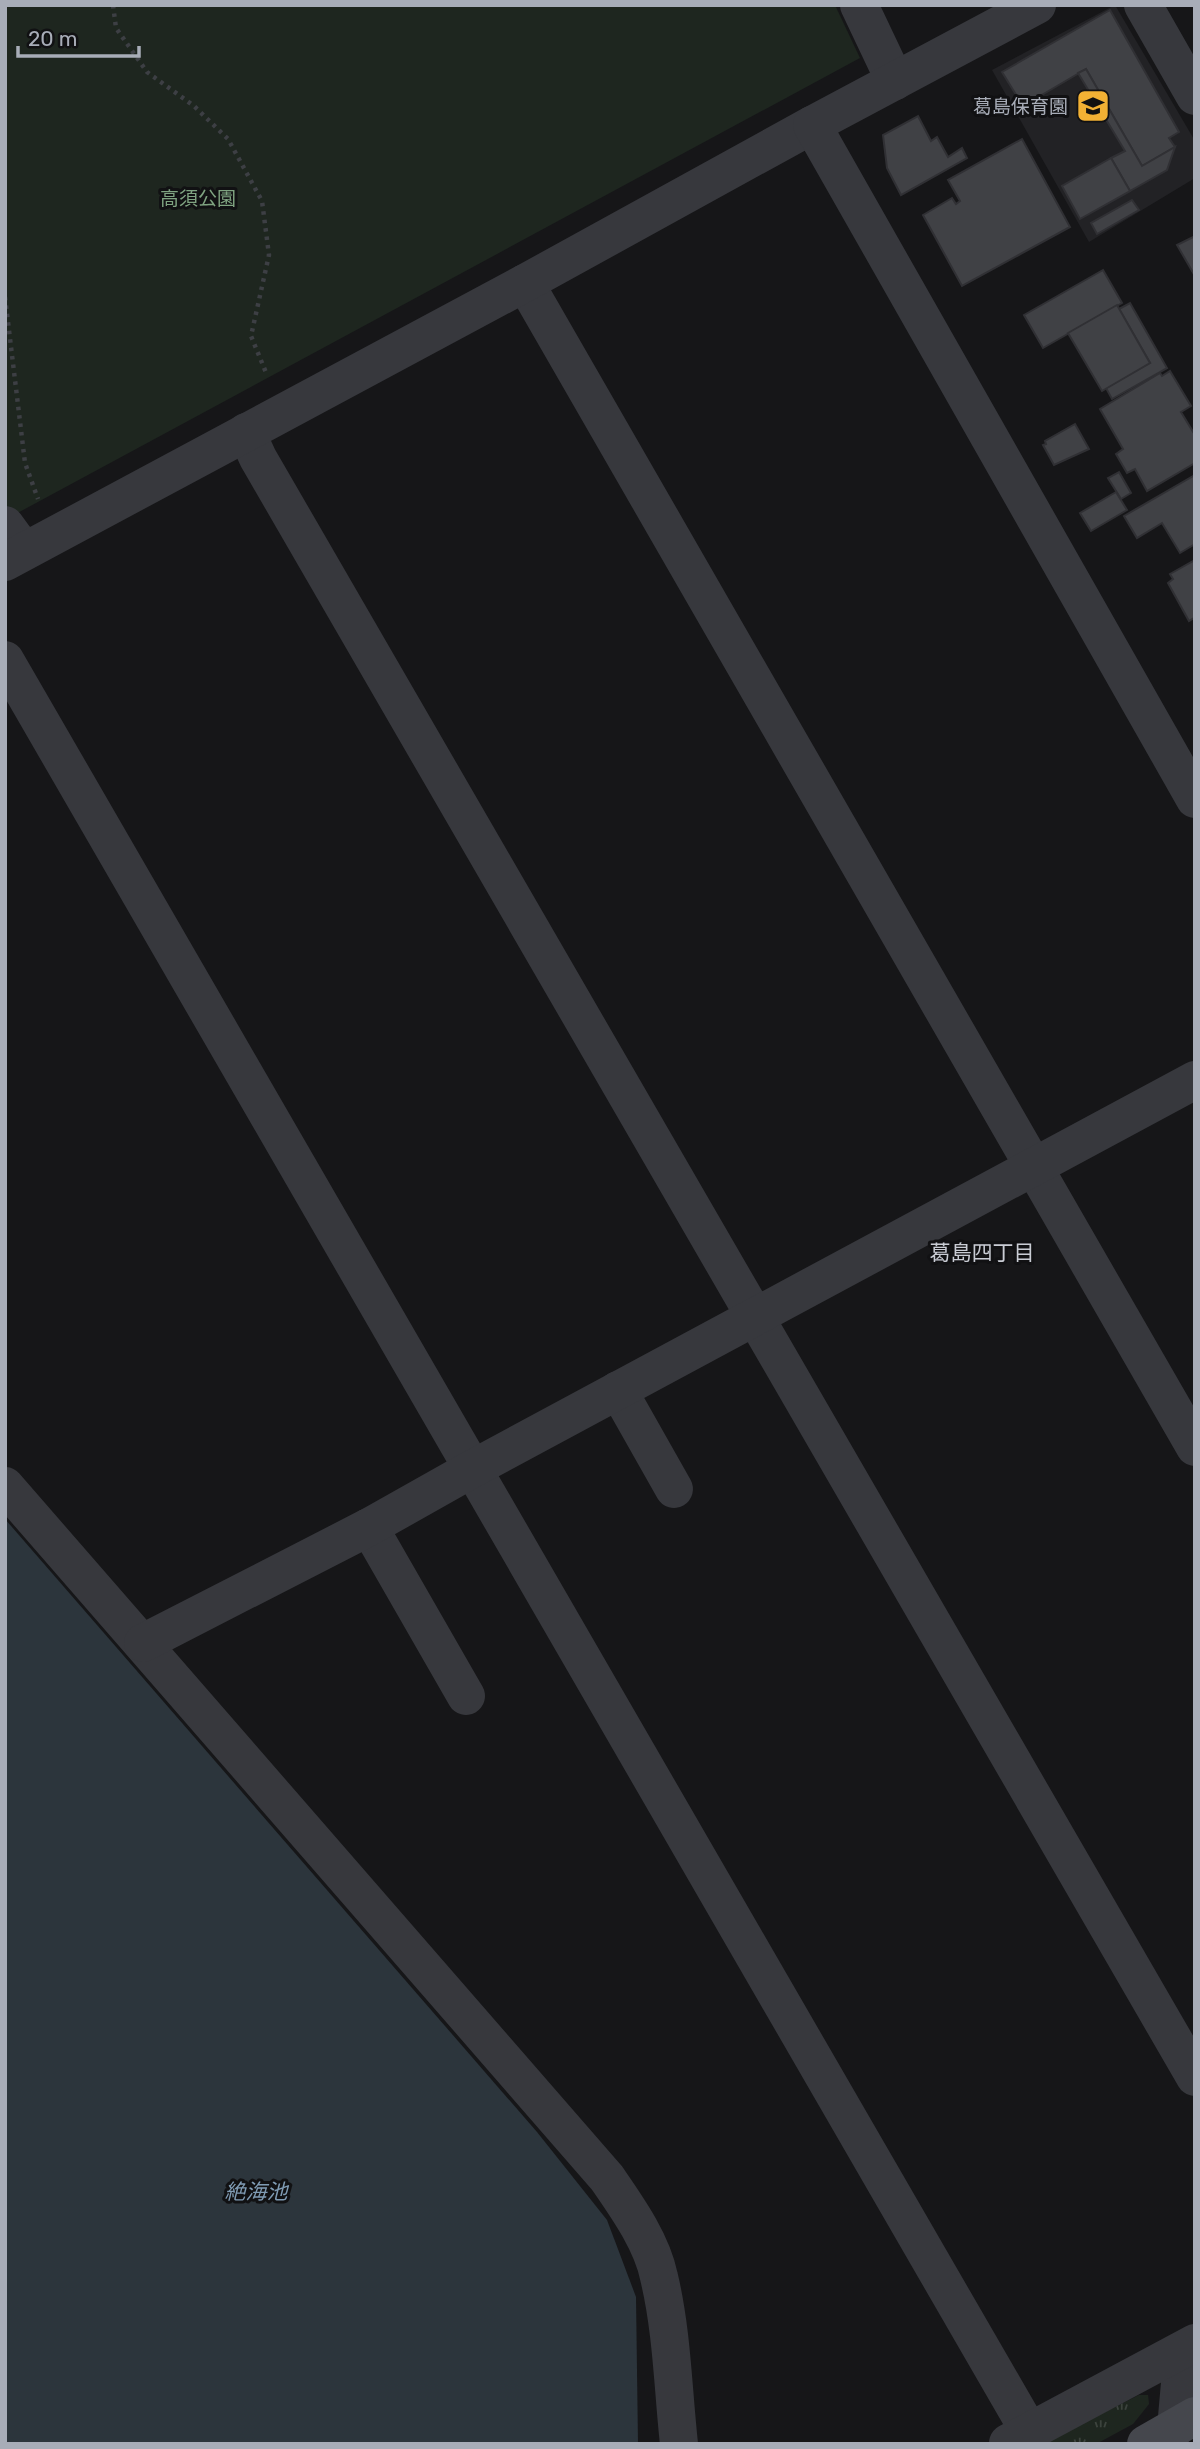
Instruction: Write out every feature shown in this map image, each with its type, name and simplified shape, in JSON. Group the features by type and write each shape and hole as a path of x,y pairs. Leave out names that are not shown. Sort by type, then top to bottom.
{"street":[{"path":"859,5 895,81"},
{"path":"12,546 246,432 1037,5"},
{"path":"1143,5 1195,96"},
{"path":"812,125 1195,799"},
{"path":"524,283 1195,1447"},
{"path":"246,432 265,470 1195,2077"},
{"path":"5,660 472,1469 1017,2437 1189,2346"},
{"path":"143,1643 369,1527 1195,1080"},
{"path":"618,1390 674,1489"},
{"path":"5,1486 607,2178 635,2219 659,2275 670,2351 678,2444"},
{"path":"369,1527 466,1696"},
{"path":"1172,2429 1189,2346"}],"path":[{"path":"113,5 116,28 147,72 194,106 228,139 262,201 269,255 251,336 270,384"},
{"path":"5,297 25,463 41,508"}],"shaded area":[{"name":"葛島保育園","path":"1115,5 1195,141 1195,178 1089,242 992,70"}],"green space":[{"name":"高須公園","path":"5,5 835,5 860,58 12,516 5,510"},
{"path":"1139,2395 1148,2395 1149,2404 1133,2424 1096,2444 1041,2444"}],"water":[{"name":"絶海池","path":"5,1519 537,2132 607,2220 636,2297 638,2444 5,2444"}],"building":[{"path":"1110,10 1179,132 1169,138 1175,147 1142,166 1086,69 1023,106 1002,72"},
{"path":"1086,69 1142,166 1175,147 1167,170 1130,191 1111,158 1125,151 1078,73"},
{"path":"918,116 931,141 937,137 948,157 962,148 967,158 901,195 887,168 883,135"},
{"path":"1022,139 1070,227 962,286 923,215 952,198 956,204 960,201 948,180"},
{"path":"1111,158 1130,191 1080,219 1062,186"},
{"path":"1132,200 1139,210 1097,234 1091,223"},
{"path":"1195,236 1195,276 1177,245"},
{"path":"1103,270 1122,303 1043,348 1024,315"},
{"path":"1130,303 1167,368 1112,399 1106,388 1150,363 1119,309"},
{"path":"1117,305 1150,363 1102,391 1068,333"},
{"path":"1170,371 1191,406 1181,412 1195,435 1195,463 1147,491 1135,469 1127,473 1116,454 1123,449 1100,409 1160,373 1162,376"},
{"path":"1075,424 1089,449 1054,465 1043,445 1046,444 1045,441"},
{"path":"1119,472 1131,493 1121,499 1108,478"},
{"path":"1195,475 1195,544 1180,553 1162,523 1137,538 1124,516"},
{"path":"1116,492 1127,510 1091,531 1080,513"},
{"path":"1195,560 1195,620 1194,618 1189,621 1168,583 1173,579 1170,574"}],"place":[{"name":"葛島保育園","path":"1093,106"}],"district":[{"name":"葛島四丁目","path":"982,1252"}]}
